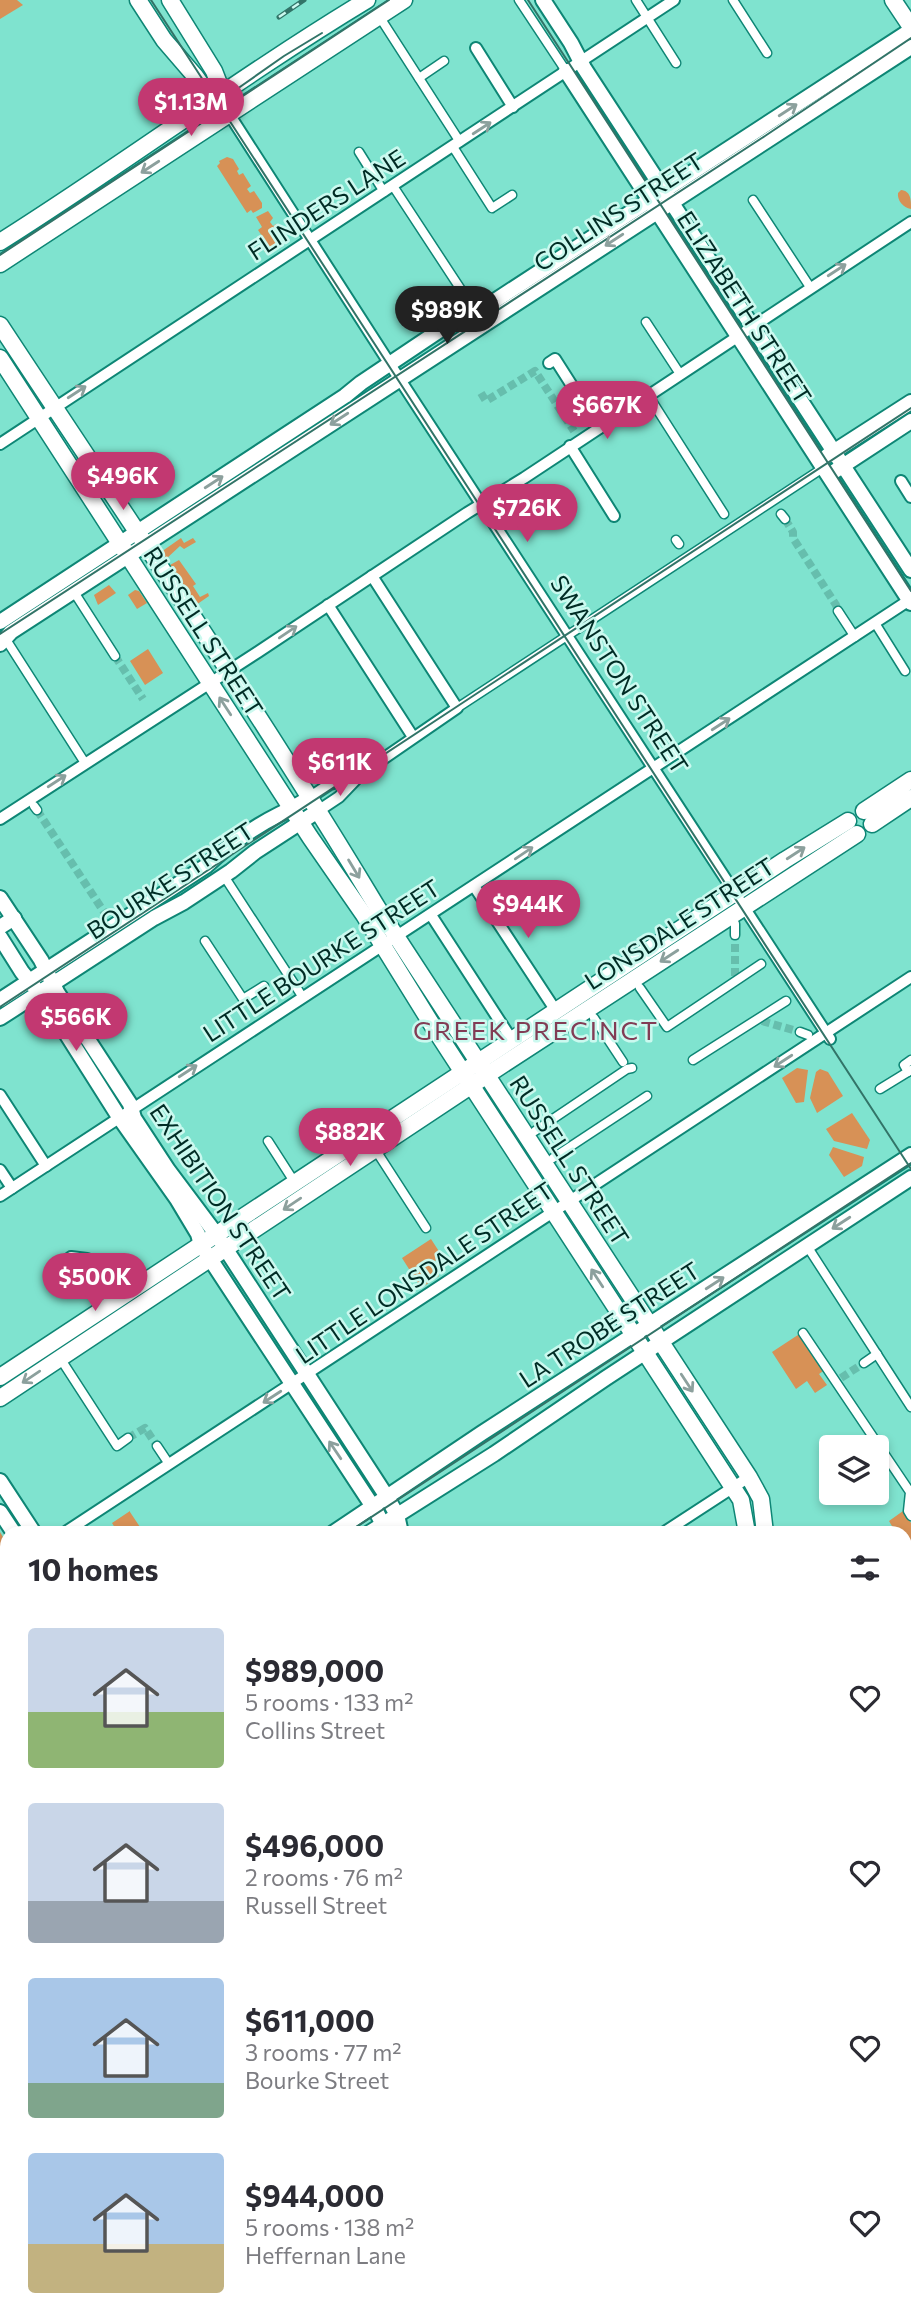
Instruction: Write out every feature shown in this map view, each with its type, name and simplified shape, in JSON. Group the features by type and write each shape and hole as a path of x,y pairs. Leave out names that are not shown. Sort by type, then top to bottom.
{"main road":[{"name":"SWANSTON STREET","path":"138,0 164,40 217,97 230,117"},
{"name":"SWANSTON STREET","path":"170,0 205,56 217,97"},
{"path":"0,242 288,48 367,0"},
{"path":"0,264 230,117 404,0"},
{"path":"893,0 911,28"},
{"name":"RUSSELL STREET","path":"0,325 313,805 390,942 409,987 733,1488 743,1507 746,1526"},
{"name":"RUSSELL STREET","path":"0,358 297,816 371,911"},
{"path":"17,384 32,374"},
{"path":"84,487 100,477"},
{"path":"103,515 118,506"},
{"path":"911,780 868,817 911,798"},
{"name":"LONSDALE STREET","path":"0,1377 125,1295 205,1252 225,1249 339,1163 853,827"},
{"name":"RUSSELL STREET","path":"390,942 423,977 749,1477 761,1499 764,1526"},
{"path":"409,987 423,977"},
{"name":"LONSDALE STREET","path":"483,1068 512,1040 556,1011 609,986"},
{"path":"501,1130 516,1119"},
{"name":"LONSDALE STREET","path":"0,1398 134,1309 205,1252 216,1234 295,1183 375,1149 395,1126"},
{"path":"125,1295 134,1309"},
{"path":"60,1338 64,1355"},
{"path":"687,1417 702,1406"}],"street":[{"name":"ELIZABETH STREET","path":"519,0 911,601"},
{"name":"ELIZABETH STREET","path":"543,0 580,62 911,570"},
{"path":"636,0 676,63"},
{"name":"FLINDERS LANE","path":"0,444 309,239 458,146 674,0"},
{"path":"733,0 767,53"},
{"path":"379,16 419,78 492,208 513,194"},
{"name":"COLLINS STREET","path":"668,197 911,28"},
{"name":"COLLINS STREET","path":"141,540 389,363 473,308 493,302 911,47"},
{"path":"476,48 513,107"},
{"path":"419,78 444,61"},
{"name":"SWANSTON STREET","path":"230,117 828,1036"},
{"path":"359,152 434,248 473,308"},
{"path":"753,200 810,287"},
{"name":"COLLINS STREET","path":"0,622 125,550 400,380 652,206"},
{"path":"0,818 328,606 482,504 574,439 599,428 911,222"},
{"path":"646,322 680,374"},
{"path":"549,363 555,359 599,428"},
{"path":"648,395 724,514"},
{"path":"823,468 834,452 911,402"},
{"path":"823,468 843,466 911,421"},
{"path":"574,439 614,516"},
{"name":"BOURKE STREET","path":"0,1018 224,876 313,805 339,797 361,775 413,737 823,468"},
{"path":"901,481 911,497"},
{"name":"COLLINS STREET","path":"3,641 11,632 74,592 125,550"},
{"path":"372,576 457,708"},
{"path":"74,592 115,656"},
{"name":"LITTLE BOURKE STREET","path":"0,1196 302,996 390,942 911,601"},
{"path":"328,606 413,737"},
{"path":"838,611 855,637"},
{"path":"875,623 905,671"},
{"path":"3,641 85,763"},
{"name":"BOURKE STREET","path":"0,1000 206,866 279,814 297,816"},
{"path":"224,876 302,996"},
{"path":"474,886 556,1011"},
{"name":"EXHIBITION STREET","path":"0,898 46,969 89,1055 198,1234 205,1252 384,1526"},
{"path":"431,915 512,1040"},
{"path":"0,927 14,918"},
{"path":"735,924 735,934"},
{"name":"EXHIBITION STREET","path":"0,937 29,981 89,1055"},
{"path":"205,941 243,999 264,986"},
{"path":"640,988 667,1027 761,964"},
{"name":"LITTLE LONSDALE STREET","path":"75,1526 569,1201 828,1036 911,976"},
{"path":"694,1060 759,1021 786,1000"},
{"path":"594,1018 623,1062"},
{"path":"880,1089 909,1071 904,1065 911,1060"},
{"path":"535,1131 632,1068"},
{"path":"0,1095 46,1166"},
{"path":"553,1158 648,1096"},
{"name":"EXHIBITION STREET","path":"125,1113 134,1118 240,1270 387,1497 399,1526"},
{"path":"268,1142 295,1183"},
{"path":"375,1149 426,1228"},
{"path":"906,1158 911,1178"},
{"name":"LA TROBE STREET","path":"344,1526 540,1395 635,1336 906,1158"},
{"path":"0,1170 12,1188"},
{"name":"LA TROBE STREET","path":"387,1526 397,1515 494,1454 911,1178"},
{"path":"807,1246 911,1407"},
{"path":"67,1260 71,1257 87,1259"},
{"path":"224,1280 240,1270"},
{"path":"256,1329 272,1319"},
{"path":"803,1333 839,1380 910,1492 908,1511 911,1516"},
{"path":"864,1363 877,1354"},
{"path":"64,1355 117,1446 128,1438"},
{"path":"301,1399 317,1389"},
{"path":"157,1446 169,1464"},
{"path":"674,1526 749,1477"},
{"path":"0,1481 29,1526"},
{"path":"0,2265 0,2284"}],"shaded area":[{"path":"0,0 17,0 23,5 0,19"},
{"path":"227,157 233,159 239,169 239,175 243,173 251,186 247,189 250,193 254,191 262,203 262,208 247,213 217,166 219,161"},
{"path":"901,190 909,194 911,209 900,201 898,193"},
{"path":"268,211 273,218 270,222 273,226 276,224 285,237 264,252 266,249 260,241 264,239 258,230 262,227 256,217"},
{"path":"181,538 184,543 193,538 196,542 184,549 180,546 166,559 161,552"},
{"path":"179,560 196,584 193,586 200,597 208,593 209,596 196,605 170,565"},
{"path":"109,585 116,593 98,605 94,595"},
{"path":"135,590 139,591 147,603 137,609 128,595"},
{"path":"148,649 163,673 145,685 130,661"},
{"path":"797,1068 808,1070 804,1102 796,1103 782,1078"},
{"path":"820,1069 828,1072 843,1096 817,1113 810,1098 816,1072"},
{"path":"852,1113 870,1140 867,1149 834,1141 826,1129"},
{"path":"833,1147 864,1157 862,1166 844,1177 829,1155"},
{"path":"431,1239 442,1256 431,1264 439,1276 421,1288 402,1258"},
{"path":"804,1331 829,1367 819,1374 827,1385 815,1393 807,1381 796,1389 772,1352"},
{"path":"130,1511 139,1526 114,1526 112,1523"},
{"path":"903,1511 911,1526 892,1526 889,1521"}],"tunnel":[{"path":"481,393 486,401 535,371 574,431"},
{"path":"785,519 793,532 793,538 838,611"},
{"path":"115,656 143,699"},
{"path":"37,810 104,912"},
{"path":"735,935 735,976"},
{"path":"762,1021 800,1032"},
{"path":"841,1378 864,1363"},
{"path":"128,1438 145,1428 157,1446"}],"tram line":[{"path":"151,0 911,1169"},
{"path":"0,255 389,0"},
{"path":"528,0 911,591"},
{"path":"237,89 322,33"},
{"path":"0,634 911,38"},
{"path":"0,1007 911,408"},
{"path":"358,1526 911,1163"}],"railway":[{"path":"279,17 304,0"}],"district":[{"name":"GREEK PRECINCT","path":"536,1029"}]}
